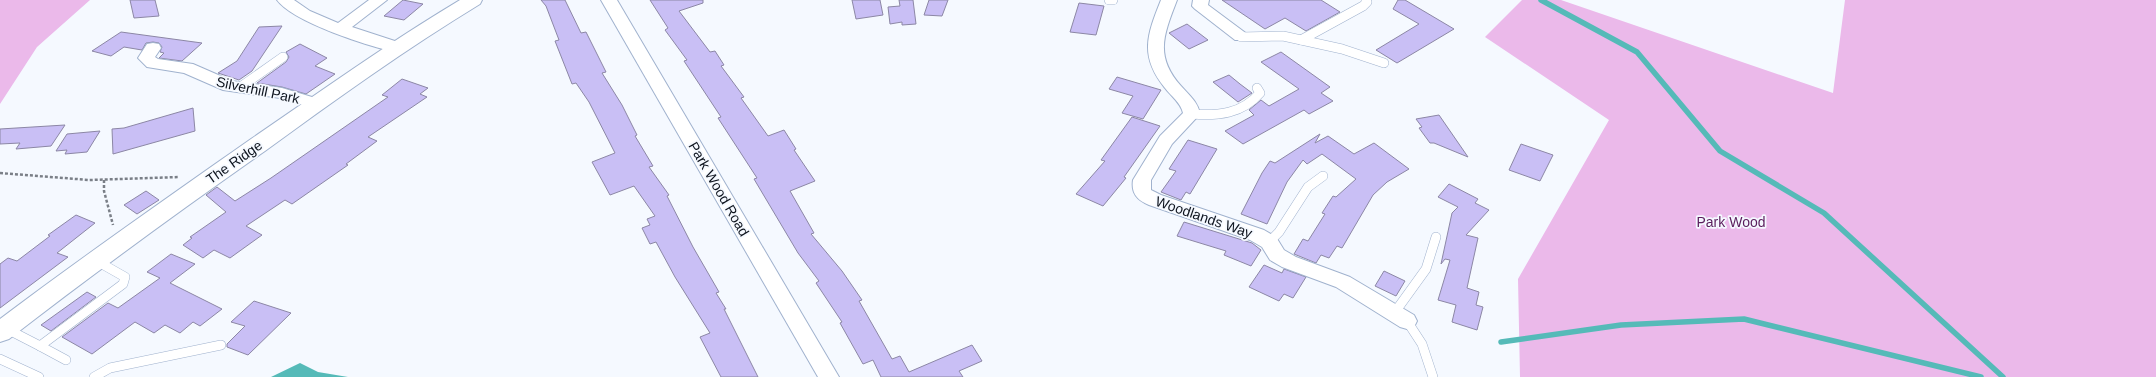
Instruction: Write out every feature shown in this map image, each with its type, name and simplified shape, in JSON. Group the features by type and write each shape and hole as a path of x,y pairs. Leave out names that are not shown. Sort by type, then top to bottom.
{"main road":[{"name":"The Ridge","path":"3,330 95,260 316,104 398,48 473,0"}],"street":[{"path":"285,0 288,4 306,15 398,48"},
{"path":"341,28 379,0"},
{"name":"Park Wood Road","path":"609,0 829,377"},
{"path":"1169,0 1155,37 1155,58 1158,66 1172,87 1189,106 1192,114"},
{"path":"1201,0 1200,6 1241,37"},
{"name":"Silverhill Park","path":"153,48 146,58 148,61 187,68 220,84 239,88 282,92 316,104"},
{"name":"Woodlands Way","path":"1192,114 1166,140 1142,180 1140,187 1142,193 1155,200 1257,235 1269,242 1277,255 1289,262 1343,282 1401,317"}],"lane":[{"path":"1301,40 1363,6 1367,2 1366,0"},
{"path":"1241,37 1283,36 1342,49 1384,63"},
{"path":"239,88 283,57"},
{"path":"1192,114 1215,116 1230,113 1255,99 1260,93 1257,88"},
{"path":"1269,242 1279,232 1308,186 1323,176"},
{"path":"1433,377 1422,344 1401,317 1426,269 1436,238"},
{"path":"40,346 125,286 125,277 95,260"},
{"path":"3,330 40,346 66,360"},
{"path":"94,377 110,368 221,345"},
{"path":"0,359 39,377"}],"path":[{"path":"0,173 104,180 184,177 210,179"},
{"path":"104,180 104,191 116,246"}],"green space":[{"path":"0,0 90,0 37,47 0,104"},
{"name":"Park Wood","path":"1522,0 1561,0 1833,93 1845,0 2156,0 2156,377 1520,377 1518,279 1609,120 1485,37"}],"water":[{"path":"300,363 318,372 348,377 271,377"}],"building":[{"path":"130,0 155,0 159,16 134,18"},
{"path":"403,0 423,4 404,20 384,16"},
{"path":"541,0 565,0 581,33 586,32 606,72 602,73 622,105 637,135 635,136 653,166 649,167 669,195 667,196 693,247 719,292 716,293 726,309 724,309 758,377 721,377 700,337 710,333 675,277 656,242 650,244 642,228 650,225 647,219 655,216 634,186 610,195 592,162 615,153 589,102 576,83 572,84 555,41 559,40 546,6"},
{"path":"650,0 703,0 703,3 679,11 710,52 715,51 724,65 721,66 744,97 741,98 768,136 784,130 796,149 794,150 815,181 790,191 814,233 811,234 842,271 862,300 859,301 892,359 900,356 909,372 972,345 982,361 959,371 963,377 881,377 873,360 863,364 840,323 842,322 816,283 819,281 798,253 754,179 757,178 718,118 721,117 684,61 687,60 665,30 668,28"},
{"path":"852,0 880,0 883,15 856,19"},
{"path":"899,0 913,0 916,24 902,25 902,22 890,24 888,7 900,6"},
{"path":"929,0 948,0 942,16 924,15"},
{"path":"1222,0 1321,0 1340,12 1306,31 1285,18 1265,29"},
{"path":"1398,0 1405,0 1454,29 1397,63 1376,50 1419,24 1393,9"},
{"path":"1079,3 1104,6 1096,35 1070,32"},
{"path":"1187,24 1208,40 1189,49 1169,33"},
{"path":"282,26 252,71 239,80 218,73 237,61 259,27"},
{"path":"121,32 202,43 182,61 159,58 164,53 160,52 162,47 159,43 153,42 146,43 142,50 124,47 111,56 92,51"},
{"path":"300,44 327,58 315,66 335,74 306,94 282,87 257,83 286,62 289,57 286,52"},
{"path":"1281,52 1330,87 1321,93 1333,101 1309,114 1304,110 1243,144 1225,131 1254,115 1249,110 1261,100 1269,106 1299,89 1261,62"},
{"path":"1229,75 1252,93 1238,102 1213,82"},
{"path":"1117,77 1161,90 1143,119 1122,113 1133,96 1109,89"},
{"path":"402,79 428,88 420,94 427,97 368,137 377,141 346,164 348,165 292,204 285,200 246,226 262,235 230,258 214,250 203,258 183,245 192,238 190,237 226,212 206,195 217,187 235,201 271,178 388,97 382,95"},
{"path":"193,108 195,131 113,154 112,129 124,128"},
{"path":"1439,115 1468,157 1434,143 1430,143 1419,128 1422,127 1416,119"},
{"path":"1132,117 1160,126 1124,177 1126,178 1103,206 1076,194 1105,161 1101,160"},
{"path":"65,125 51,146 16,149 20,143 0,144 0,129"},
{"path":"100,131 87,152 65,154 67,150 56,151 67,134"},
{"path":"1320,134 1315,143 1328,136 1354,154 1374,143 1409,169 1387,182 1373,195 1342,248 1337,246 1329,258 1321,255 1316,263 1294,254 1303,239 1308,241 1325,214 1322,213 1333,196 1336,197 1356,179 1322,154 1307,164 1303,160 1287,182 1267,224 1241,214 1262,173 1270,161 1275,163"},
{"path":"1188,140 1217,149 1190,194 1186,192 1181,200 1161,192 1176,171 1169,169"},
{"path":"1521,144 1553,155 1540,181 1509,170"},
{"path":"1449,184 1478,199 1475,203 1489,210 1466,235 1478,238 1467,288 1479,292 1476,305 1483,307 1477,330 1452,322 1456,305 1438,300 1450,260 1445,259 1441,264 1452,213 1458,207 1438,197"},
{"path":"146,191 159,200 137,214 124,205"},
{"path":"76,215 95,223 57,253 68,257 0,308 0,264 8,258 17,261 50,236 48,235"},
{"path":"1184,222 1252,243 1261,250 1251,266 1224,255 1226,251 1177,236"},
{"path":"171,254 195,264 170,283 222,309 200,326 193,322 180,333 165,325 154,333 135,322 92,354 62,337 108,303 118,308 160,278 147,272"},
{"path":"1264,265 1282,273 1284,269 1306,277 1293,298 1284,294 1279,301 1249,287"},
{"path":"1384,271 1405,281 1396,296 1375,286"},
{"path":"87,292 96,297 51,331 41,325"},
{"path":"254,301 291,313 248,355 227,347 227,344 245,326 231,322"}],"waterway":[{"path":"1541,0 1637,52 1720,151 1824,213 2003,377"},
{"path":"1501,342 1621,325 1744,319 1981,377"}]}
